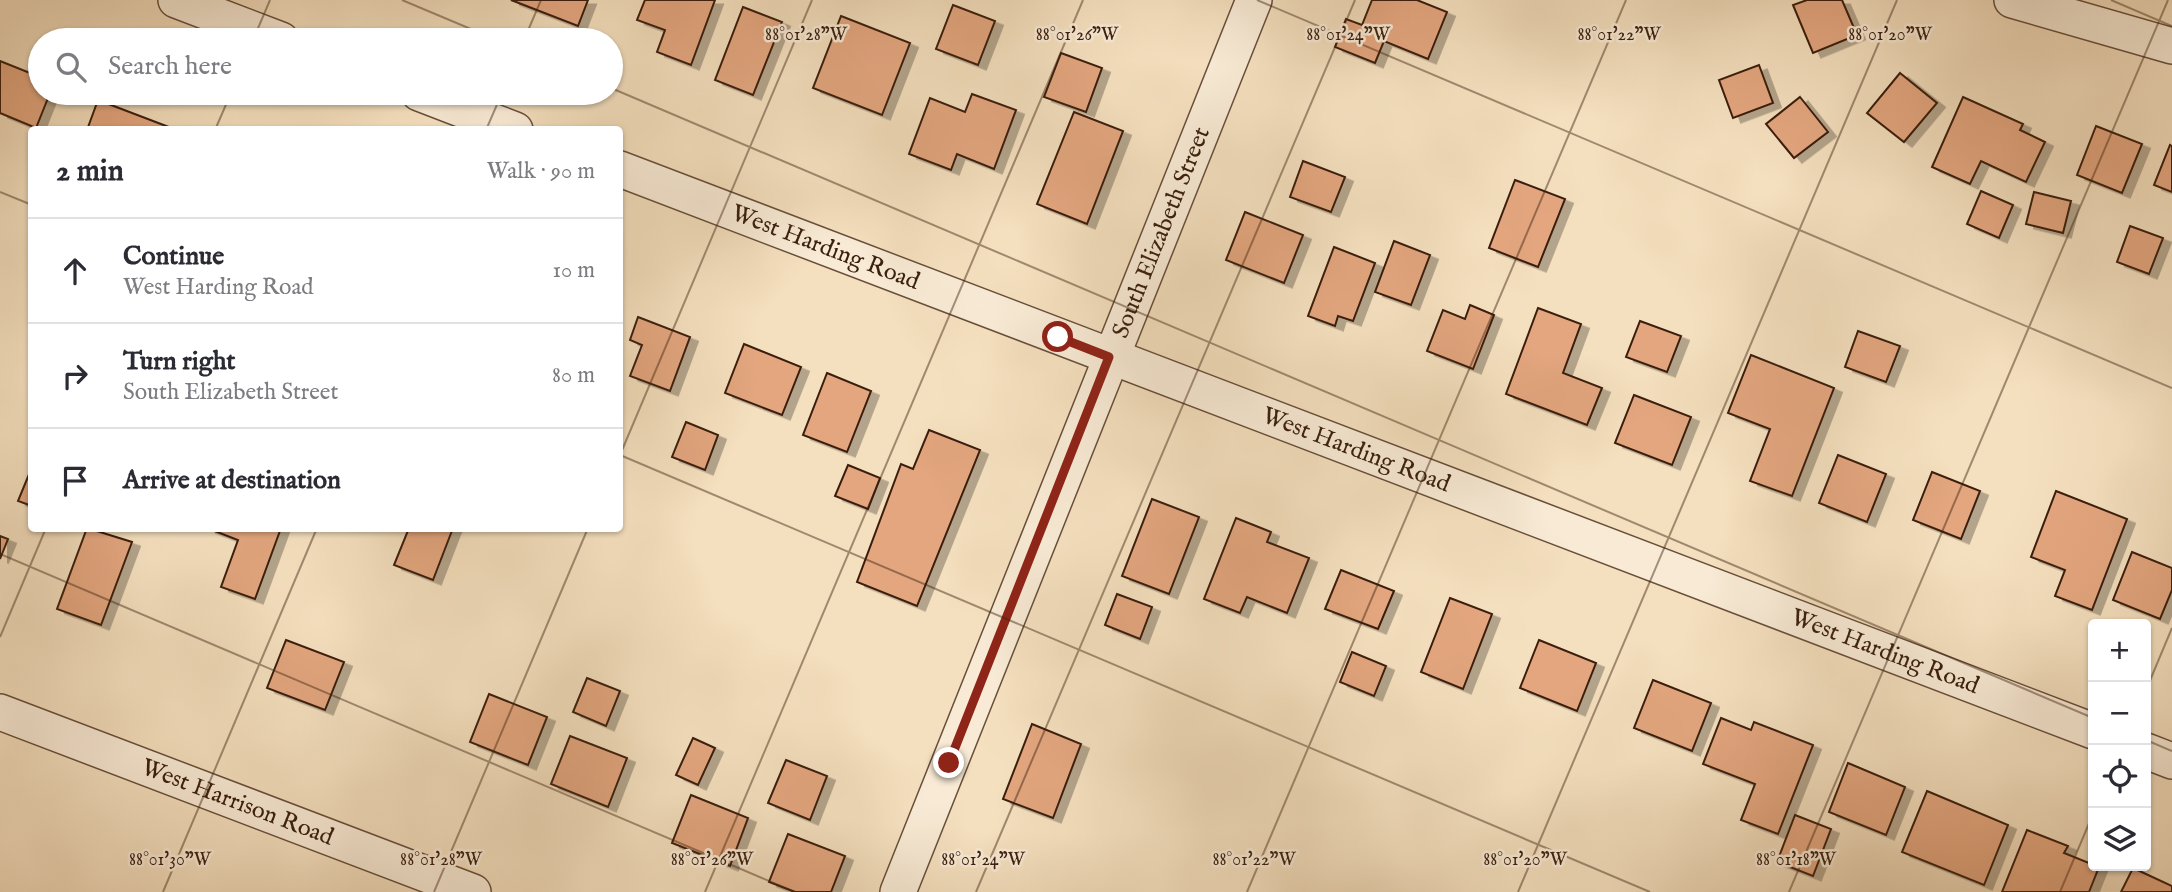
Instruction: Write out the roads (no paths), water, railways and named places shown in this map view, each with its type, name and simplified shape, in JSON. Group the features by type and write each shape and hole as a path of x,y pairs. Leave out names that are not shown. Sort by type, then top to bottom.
{"street":[{"path":"176,0 250,28"},
{"name":"South Elizabeth Street","path":"898,892 1109,357 1254,0"},
{"path":"2012,0 2172,46"},
{"path":"450,105 505,126"},
{"name":"West Harding Road","path":"623,171 2088,729"},
{"name":"West Harrison Road","path":"0,712 473,892"},
{"path":"2151,753 2172,761"}]}
